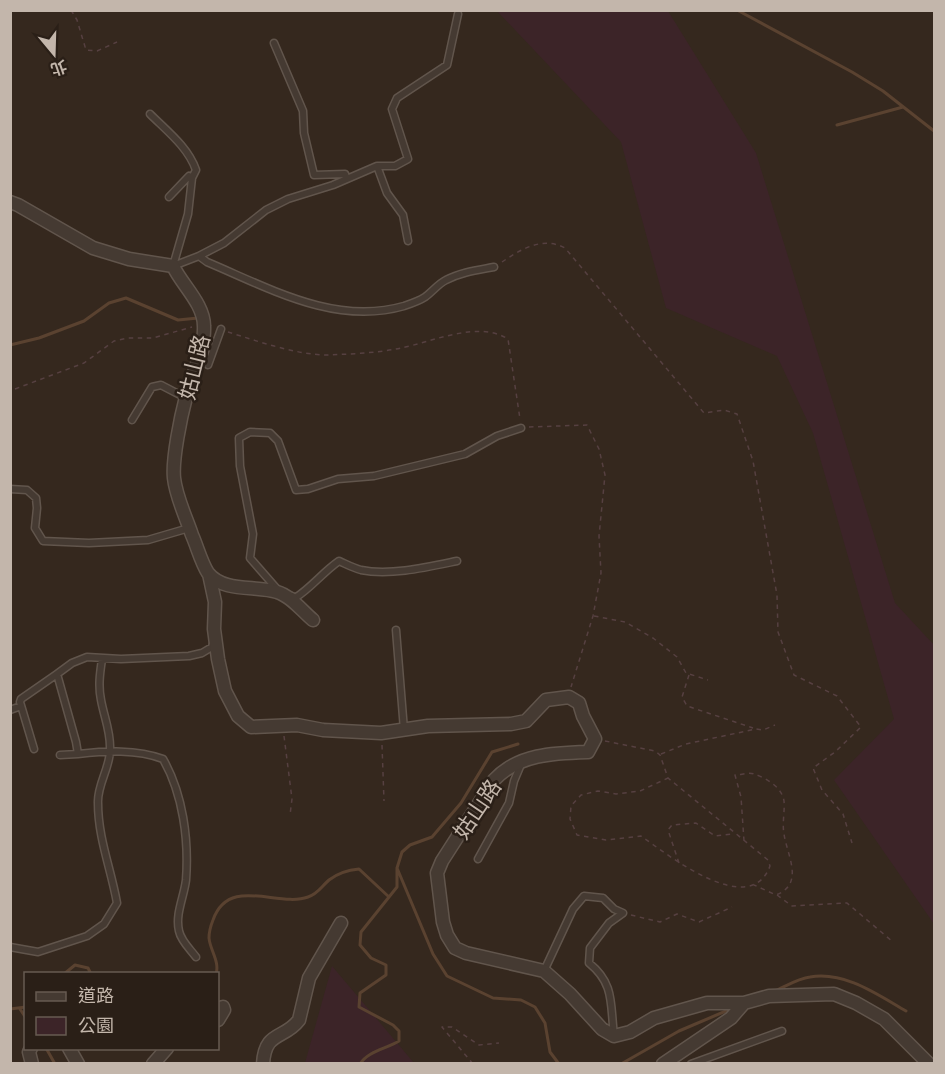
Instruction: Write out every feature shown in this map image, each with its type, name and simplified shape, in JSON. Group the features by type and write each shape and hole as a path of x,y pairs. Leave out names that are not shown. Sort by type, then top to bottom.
{"street":[{"path":"10,202 93,248 129,259 173,266"},
{"name":"姑山路","path":"173,266 202,314 204,325 203,342 186,398 174,477 190,528 209,574 215,602 214,629 218,659 225,691 238,716 251,727 297,725 323,730 381,733 428,726 493,725 526,721 546,700 569,697"},
{"path":"209,574 227,586 277,592 288,598 313,620"},
{"path":"569,697 579,703 583,716 596,739"},
{"name":"姑山路","path":"596,739 588,752 557,753 522,760 505,769 494,780 442,861 437,873 443,922 447,935 455,948 466,953 544,971 570,994 602,1029 614,1036"},
{"path":"262,1064 269,1041 299,1020 309,978 341,923"},
{"path":"614,1036 630,1032 654,1018 707,1003 744,1003 769,996 834,994 884,1019 929,1064"},
{"path":"663,1064 731,1018 744,1003"},
{"path":"219,1009 223,1007 224,1010 219,1018"},
{"path":"153,1064 165,1050"}],"lane":[{"path":"173,266 224,243 266,210 288,199 377,166 395,166 408,159 392,109 396,98 447,65 458,14"},
{"path":"274,43 303,111 304,133 314,175 345,174 347,179"},
{"path":"150,114 178,141 196,170 192,178 188,214 173,266"},
{"path":"377,166 387,193 404,215 408,241"},
{"path":"169,197 189,176 192,178"},
{"path":"199,256 207,262 309,305 336,310 382,310 403,306 423,299 444,280 463,273 494,267"},
{"path":"208,365 221,329"},
{"path":"132,420 152,387 161,385 186,398"},
{"path":"457,561 430,567 379,572 359,570 339,561 295,598 275,588 250,558 253,534 240,466 239,438 250,432 270,433 278,441 296,490 308,489 338,479 375,476 465,454 497,436 521,428"},
{"path":"10,489 27,490 36,498 35,528 43,541 89,543 148,540 190,528"},
{"path":"396,630 404,730"},
{"path":"34,749 21,699 78,660 87,657 102,659 189,656 202,653 212,647 216,638"},
{"path":"10,947 39,952 87,936 104,924 117,903 112,876 101,843 97,800 111,751 109,726 101,700 99,676 102,659"},
{"path":"57,674 78,754"},
{"path":"10,710 21,706"},
{"path":"60,756 111,751 148,754 163,759 178,791 184,830 186,881 178,922 179,933 196,957"},
{"path":"478,859 509,803 522,760"},
{"path":"544,971 573,909 584,896 603,898 614,909 623,913"},
{"path":"614,1036 608,984 601,973 589,963 590,948 609,923 623,913"},
{"path":"691,1064 782,1031"}],"path":[{"path":"72,10 86,50 97,51 117,42"},
{"path":"494,267 523,248 554,242 565,248 704,413 724,410 737,414 753,461 777,595 778,632 794,675 837,696 861,727 835,752 813,768 822,790 843,814 852,843"},
{"path":"15,389 84,363 114,341 128,338 153,338 204,325"},
{"path":"221,329 273,346 325,355 398,349 451,335 487,332 501,334 508,339 521,428 587,425 599,448 605,475 599,536 601,573 593,616 569,697"},
{"path":"593,616 625,622 653,638 677,657 686,673 708,680"},
{"path":"689,674 682,697 687,706 756,729 763,730 775,725"},
{"path":"282,726 292,799 290,815"},
{"path":"660,755 686,744 756,729"},
{"path":"381,733 384,801"},
{"path":"596,739 642,747 660,755 668,778 768,860 770,866 766,878 753,885 732,886 713,882 641,836 606,840 577,835 570,819 571,806 581,795 598,790 616,794 640,791 668,778"},
{"path":"744,842 741,797 735,775 752,773 777,786 784,799 784,833 792,860 791,878 790,887 776,895"},
{"path":"680,863 668,830 672,825 696,824 715,836 734,834"},
{"path":"753,885 776,895 792,906 847,903 893,942"},
{"path":"623,913 660,922 677,914 699,922 732,907"},
{"path":"473,1064 442,1027 452,1027 479,1045 499,1043"}],"green space":[{"path":"497,11 668,11 756,153 895,603 934,645 934,924 834,780 894,719 813,433 777,356 666,308 621,142"},
{"path":"332,966 414,1063 305,1063"}],"waterway":[{"path":"737,10 883,91 934,131"},
{"path":"837,125 903,107"},
{"path":"10,345 39,338 84,321 109,303 126,298 178,320 198,318"},
{"path":"389,897 397,887 397,868 402,852 410,845 432,837 461,803 492,752 518,744"},
{"path":"397,868 433,954 447,976 493,998 521,1000 535,1007 545,1023 550,1052 559,1064"},
{"path":"216,972 217,965 209,938 210,931 220,907 230,899 242,896 283,899 308,897 336,875 359,869 389,897 361,932 360,945 371,958 386,965 386,975 360,993 359,1007 393,1025 399,1031 399,1041 372,1053 360,1064"},
{"path":"66,972 75,965 88,968 90,972"},
{"path":"775,991 806,978 823,976 861,986 906,1011"},
{"path":"10,1009 24,1007"},
{"path":"621,1064 679,1031 733,1008"},
{"path":"20,1009 24,1015"},
{"path":"47,1050 55,1064"}]}
